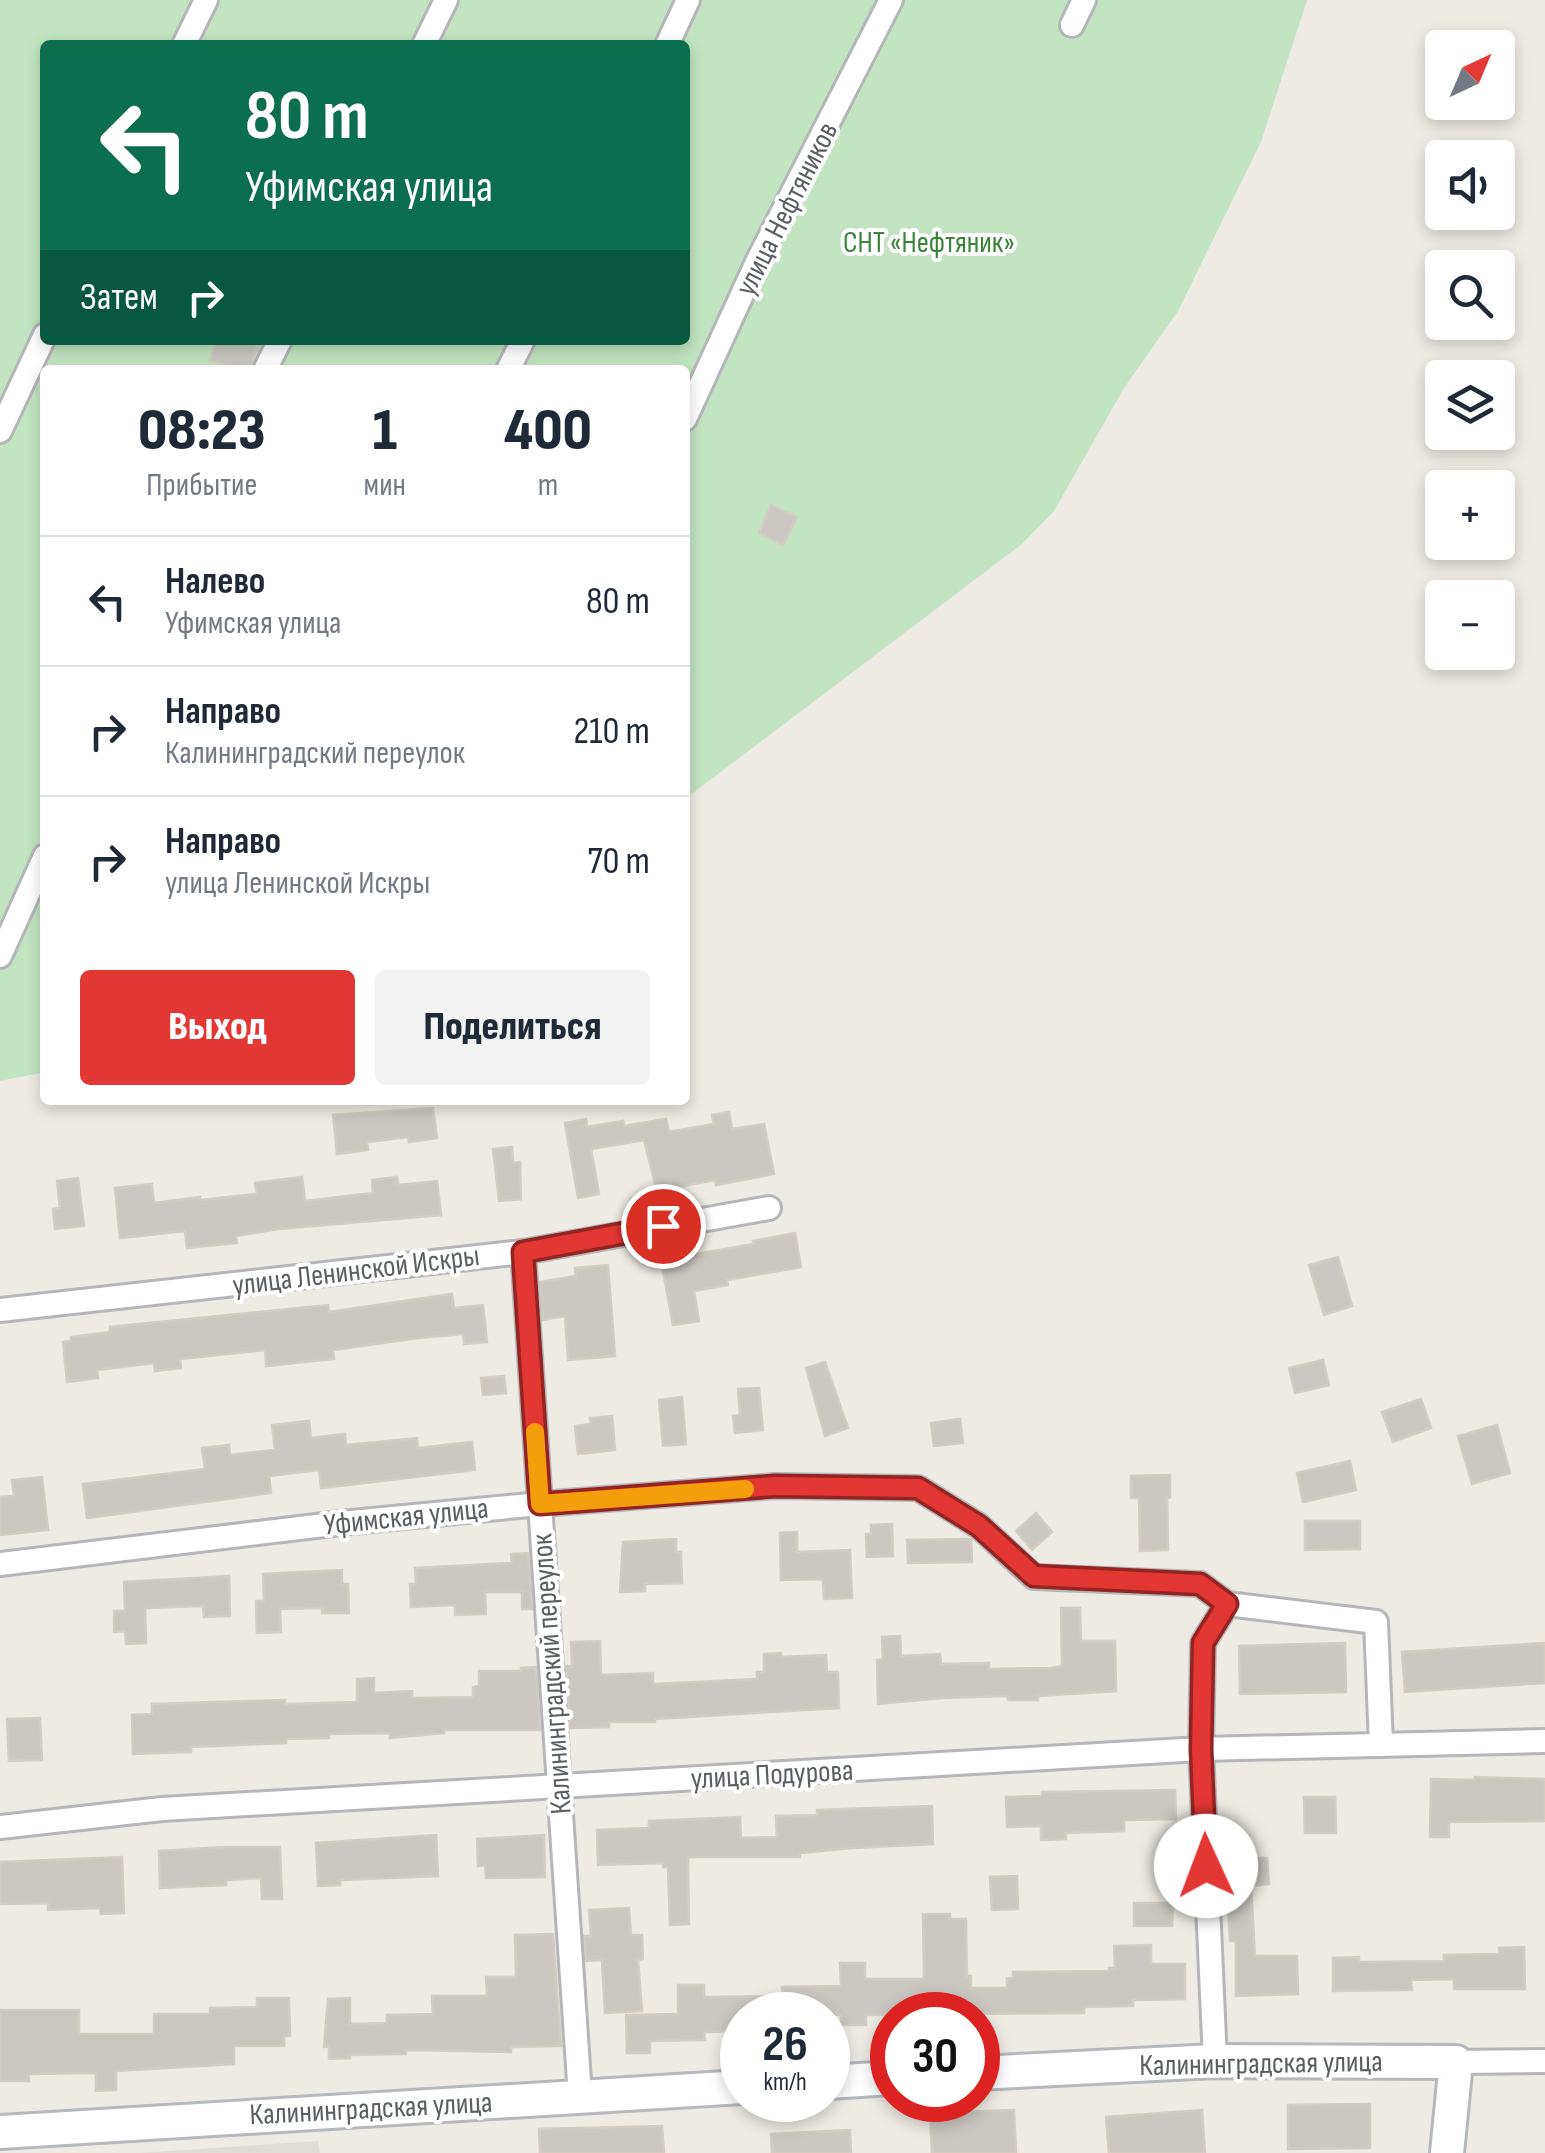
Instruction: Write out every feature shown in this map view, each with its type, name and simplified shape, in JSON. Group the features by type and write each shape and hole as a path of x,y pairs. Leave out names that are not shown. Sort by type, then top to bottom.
{"street":[{"path":"186,40 206,0"},
{"path":"426,40 446,0"},
{"path":"669,40 688,0"},
{"name":"улица Нефтяников","path":"690,408 757,262 892,0"},
{"path":"1072,24 1084,0"},
{"path":"0,431 40,345"},
{"path":"0,956 40,867"},
{"name":"улица Ленинской Искры","path":"0,1310 523,1252 768,1208"},
{"name":"Калининградский переулок","path":"523,1252 580,2096"},
{"name":"Уфимская улица","path":"0,1564 341,1523 540,1504 775,1486 918,1488 979,1526 1034,1576 1200,1584 1227,1604 1376,1622 1382,1746"},
{"path":"1215,2061 1201,1749 1203,1643 1227,1604"},
{"name":"улица Подурова","path":"0,1827 162,1809 1201,1749 1545,1741"},
{"name":"Калининградская улица","path":"1000,2072 1215,2061 1545,2060"},
{"path":"1447,2153 1456,2062"},
{"name":"Калининградская улица","path":"0,2132 720,2088"}],"shaded area":[{"path":"318,2141 320,2153 139,2153"}],"green space":[{"name":"СНТ «Нефтяник»","path":"0,0 1307,0 1261,142 1178,311 1124,388 1054,511 1022,544 690,795 690,365 40,365 40,1073 0,1081"}],"building":[{"path":"215,345 258,345 251,365 226,365 210,360"},
{"path":"771,505 797,517 783,545 759,533"},
{"path":"433,1108 437,1138 367,1142 368,1150 337,1154 333,1115"},
{"path":"729,1112 732,1129 764,1124 774,1174 657,1191 644,1140 591,1149 599,1194 578,1198 565,1123 586,1119 587,1127 623,1121 624,1126 666,1119 669,1132 714,1124 712,1115"},
{"path":"512,1147 513,1163 520,1162 521,1199 499,1201 493,1149"},
{"path":"302,1177 305,1201 373,1193 372,1180 397,1177 398,1185 437,1181 441,1215 278,1229 236,1236 237,1243 187,1248 185,1231 120,1238 115,1188 152,1184 154,1203 257,1194 255,1183"},
{"path":"78,1178 84,1226 55,1229 53,1209 60,1208 57,1181"},
{"path":"795,1233 801,1267 727,1280 728,1285 694,1291 699,1321 673,1325 661,1260"},
{"path":"1338,1257 1352,1306 1324,1315 1309,1265"},
{"path":"608,1265 615,1356 568,1360 565,1316 543,1320 540,1282 576,1276 575,1268"},
{"path":"452,1294 454,1308 483,1305 487,1342 464,1344 463,1334 418,1338 333,1350 334,1359 266,1366 265,1350 180,1359 181,1368 155,1371 154,1363 97,1370 98,1378 67,1382 63,1342 71,1341 71,1337 110,1332 110,1327 328,1305 329,1312"},
{"path":"1323,1360 1329,1385 1295,1393 1289,1368"},
{"path":"825,1362 848,1428 825,1436 806,1368"},
{"path":"504,1376 506,1393 483,1395 481,1378"},
{"path":"759,1388 763,1430 735,1433 733,1416 740,1415 738,1389"},
{"path":"682,1397 686,1444 663,1446 659,1400"},
{"path":"1421,1399 1431,1428 1393,1442 1382,1412"},
{"path":"612,1416 615,1450 578,1454 575,1426 591,1424 590,1418"},
{"path":"960,1419 963,1443 934,1446 931,1423"},
{"path":"309,1421 311,1438 345,1434 346,1445 417,1438 418,1448 472,1442 475,1470 321,1488 319,1470 269,1476 271,1493 87,1518 83,1484 205,1469 202,1448 229,1445 230,1455 275,1450 272,1425"},
{"path":"1497,1425 1510,1473 1472,1484 1458,1436"},
{"path":"1350,1461 1356,1490 1303,1502 1297,1473"},
{"path":"1170,1475 1168,1550 1140,1551 1139,1498 1131,1498 1131,1476"},
{"path":"42,1477 48,1530 0,1535 0,1497 14,1496 12,1480"},
{"path":"1036,1513 1052,1532 1032,1550 1016,1531"},
{"path":"1305,1521 1360,1521 1360,1549 1305,1550"},
{"path":"892,1524 893,1556 867,1557 866,1534 871,1534 871,1525"},
{"path":"797,1532 797,1552 850,1550 852,1598 824,1599 823,1579 781,1580 780,1533"},
{"path":"676,1539 676,1552 681,1552 682,1583 645,1584 645,1591 620,1592 623,1542"},
{"path":"971,1539 972,1562 908,1563 907,1540"},
{"path":"528,1553 532,1609 522,1609 522,1592 485,1592 486,1614 455,1615 455,1605 411,1607 410,1584 416,1584 415,1568 512,1563 511,1554"},
{"path":"342,1570 342,1584 348,1584 349,1613 322,1613 322,1608 280,1609 281,1632 257,1633 256,1601 264,1601 263,1574"},
{"path":"229,1576 230,1616 204,1617 203,1606 145,1608 146,1643 126,1644 125,1631 114,1632 114,1611 125,1611 124,1582"},
{"path":"1061,1608 1080,1608 1081,1641 1115,1641 1116,1691 1038,1696 1038,1700 1008,1700 1008,1696 878,1704 877,1660 883,1659 882,1637 900,1636 901,1656 940,1654 941,1664 989,1663 989,1669 1052,1668 1062,1666"},
{"path":"600,1641 601,1675 653,1673 653,1684 757,1679 757,1672 764,1672 764,1654 826,1655 827,1672 838,1672 839,1708 609,1722 609,1727 570,1728 566,1666 572,1666 571,1642"},
{"path":"1345,1643 1346,1692 1240,1694 1239,1646"},
{"path":"1545,1643 1545,1683 1405,1692 1402,1652"},
{"path":"536,1667 540,1730 444,1730 390,1738 390,1733 329,1734 329,1738 286,1739 286,1743 133,1754 132,1715 152,1714 152,1704 357,1702 357,1679 374,1678 374,1693 412,1691 412,1698 473,1697 473,1687 479,1686 479,1671"},
{"path":"40,1718 42,1760 9,1761 7,1719"},
{"path":"1431,1779 1545,1779 1545,1821 1449,1822 1449,1837 1430,1837"},
{"path":"1175,1790 1176,1819 1124,1820 1124,1831 1066,1833 1066,1839 1041,1840 1041,1826 1007,1827 1006,1797 1042,1796 1042,1792"},
{"path":"1304,1797 1335,1797 1336,1833 1305,1833"},
{"path":"932,1806 933,1844 800,1853 800,1857 688,1857 689,1924 670,1925 668,1867 663,1867 663,1863 598,1865 597,1830 649,1828 649,1821 740,1817 741,1838 777,1837 776,1816 817,1815 817,1810"},
{"path":"436,1835 438,1876 340,1880 340,1885 318,1886 316,1843"},
{"path":"544,1835 545,1877 486,1878 485,1865 478,1866 477,1839"},
{"path":"280,1847 282,1899 262,1899 261,1878 226,1880 226,1885 160,1888 159,1851"},
{"path":"1255,1852 1255,1858 1267,1858 1269,1884 1251,1886 1255,1956 1297,1956 1298,1994 1236,1996 1236,1941 1230,1941 1221,1854"},
{"path":"122,1857 124,1913 101,1914 100,1908 48,1910 48,1903 0,1904 0,1862"},
{"path":"1017,1876 1018,1909 992,1910 990,1877"},
{"path":"1134,1903 1173,1903 1172,1926 1134,1926"},
{"path":"629,1908 631,1935 642,1935 643,1959 638,1960 642,2011 605,2013 602,1960 586,1961 584,1936 591,1936 589,1910"},
{"path":"923,1914 950,1914 950,1919 966,1919 967,1976 971,1976 971,1988 1007,1988 1007,1978 1013,1978 1013,1972 1109,1971 1115,1968 1114,1946 1151,1945 1151,1964 1185,1964 1185,1999 1133,2000 1133,2006 1084,2007 1084,2013 1000,2014 1000,1992 870,1992 866,2025 850,2025 850,1992 783,1992 782,1987 841,1986 840,1963 865,1963 865,1979 924,1979"},
{"path":"553,1934 561,2046 511,2047 511,2052 406,2050 406,2054 329,2059 329,2046 324,2047 328,1999 350,1998 350,2024 387,2023 387,2015 433,2014 432,1996 487,1996 486,1977 516,1977 515,1935"},
{"path":"1524,1947 1525,1989 1454,1989 1454,1979 1411,1980 1412,1990 1333,1991 1333,1958 1359,1957 1359,1962 1444,1961 1444,1955 1499,1954 1499,1948"},
{"path":"678,1985 704,1985 704,1997 720,1997 720,2032 704,2032 705,2040 650,2041 650,2053 627,2053 626,2015 678,2014"},
{"path":"257,1998 289,1998 290,2036 284,2036 284,2046 234,2046 234,2064 116,2071 116,2090 96,2091 96,2073 28,2074 29,2081 0,2081 0,2010 79,2010 79,2034 154,2034 154,2014 210,2014 210,2008 257,2007"},
{"path":"1370,2104 1370,2148 1288,2149 1288,2105"},
{"path":"1000,2110 1014,2110 1016,2153 932,2153 930,2122 1000,2122"},
{"path":"1202,2110 1205,2153 1109,2153 1106,2117"},
{"path":"662,2126 664,2153 540,2153 539,2129"},
{"path":"850,2130 851,2153 772,2153 771,2134"}],"slow traffic":[{"path":"535,1432 540,1504 745,1489"}],"route":[{"path":"663,1226 523,1252 540,1504 775,1486 918,1488 979,1526 1034,1576 1200,1584 1227,1604 1203,1643 1201,1749 1206,1866"}]}
